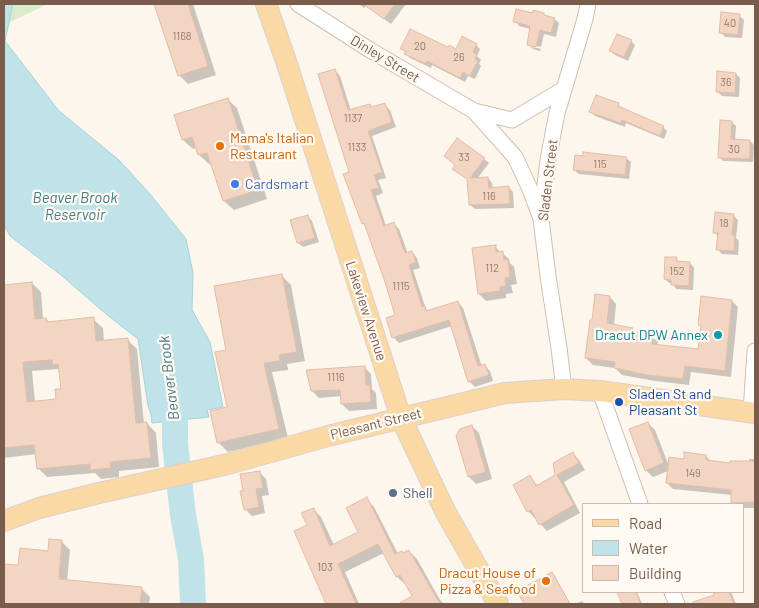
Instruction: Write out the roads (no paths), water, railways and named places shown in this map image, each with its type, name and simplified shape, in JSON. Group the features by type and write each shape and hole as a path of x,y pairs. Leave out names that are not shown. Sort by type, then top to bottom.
{"main road":[{"name":"Lakeview Avenue","path":"266,4 401,418 445,511 498,604"},
{"name":"Pleasant Street","path":"4,521 39,508 228,464 328,436 505,393 564,389 600,391 753,412"}],"street":[{"name":"Dinley Street","path":"298,4 370,50 474,111 512,120 564,89"},
{"name":"Sladen Street","path":"564,389 560,348 541,219 548,160 557,113 588,4"},
{"name":"Dinley Street","path":"474,111 515,157 541,219"},
{"path":"753,412 755,351"},
{"path":"600,391 640,503"}],"water":[{"name":"Beaver Brook Reservoir","path":"4,4 13,4 5,41 59,111 119,160 150,194 186,239 193,273 192,310 210,342 223,407 207,410 209,417 152,423 138,339 61,275 10,236 4,225"}],"waterway":[{"name":"Beaver Brook","path":"171,384 183,515 191,559 193,604"}],"place":[{"name":"Mama's Italian Restaurant","path":"220,146"},
{"name":"Cardsmart","path":"235,184"},
{"name":"Dracut DPW Annex","path":"718,335"},
{"name":"Sladen St and Pleasant St","path":"619,402"},
{"name":"Shell","path":"393,493"},
{"name":"Dracut House of Pizza & Seafood","path":"546,581"}]}
